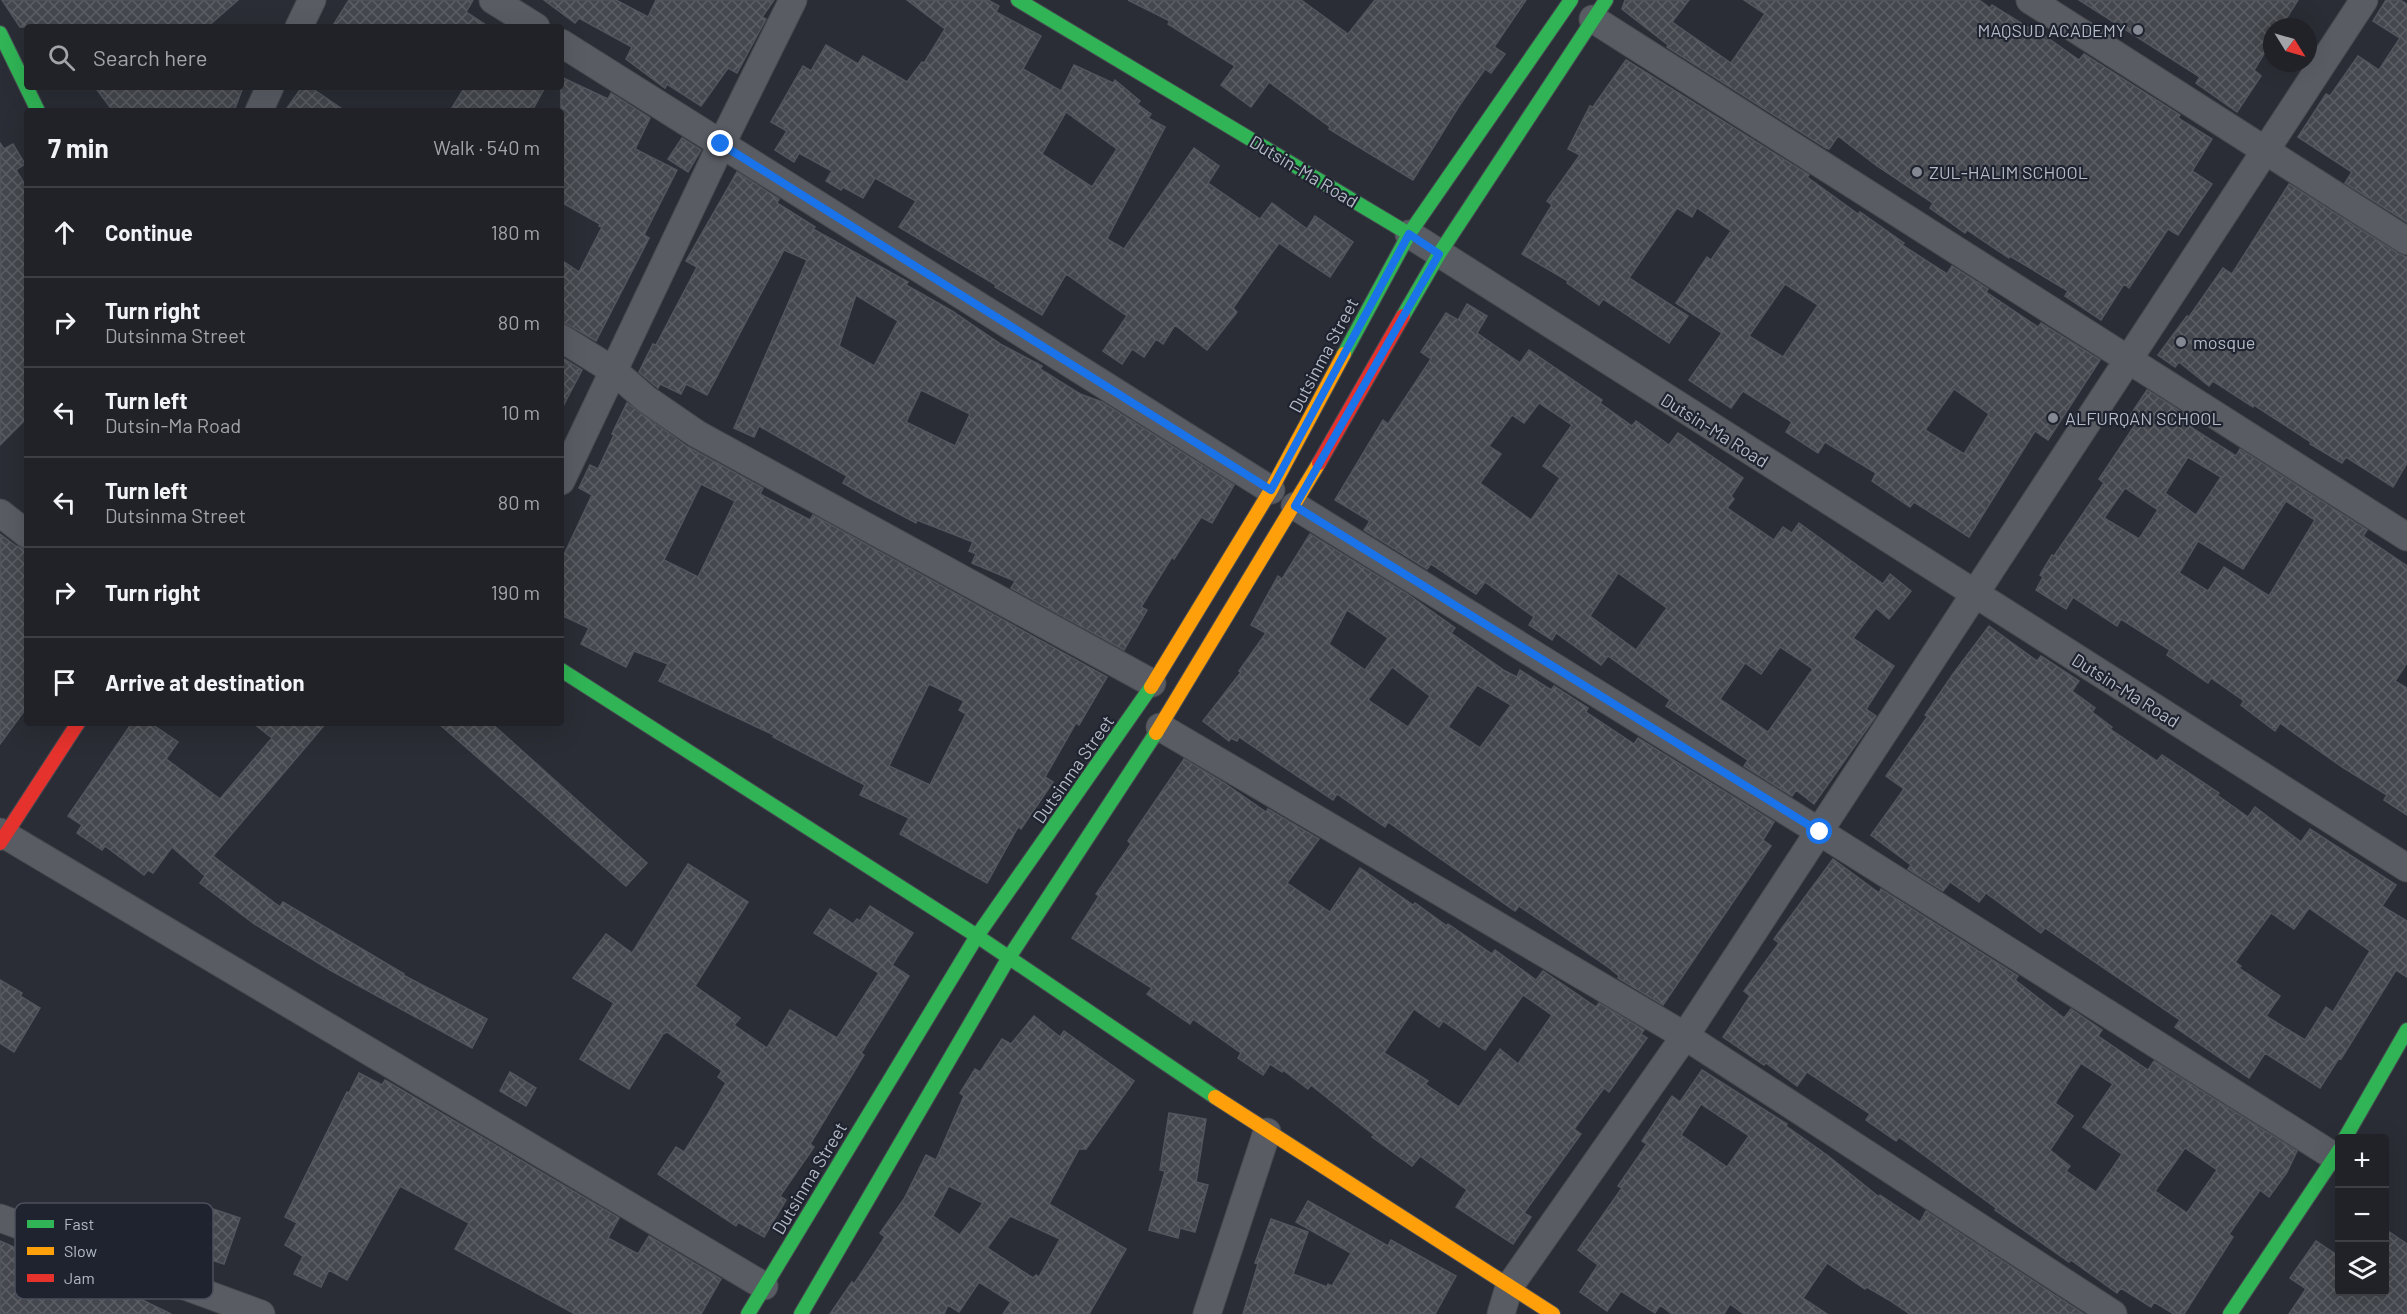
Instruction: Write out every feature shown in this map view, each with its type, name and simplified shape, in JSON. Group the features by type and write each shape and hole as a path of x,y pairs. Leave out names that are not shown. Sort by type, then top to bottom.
{"street":[{"path":"300,24 312,0"},
{"path":"493,0 531,24"},
{"path":"564,475 721,144 793,0"},
{"name":"Dutsin-Ma Road","path":"1018,0 1409,234 2407,868"},
{"name":"Dutsinma Street","path":"748,1314 978,936 1137,710 1271,490 1409,234 1571,0"},
{"path":"2030,0 2407,241"},
{"path":"1501,1314 1509,1287 1684,1036 1820,832 2364,0"},
{"path":"801,1314 1008,958 1160,727 1295,506 1439,254 1599,10 2129,360 2407,537"},
{"path":"0,33 24,82"},
{"path":"564,45 1271,490"},
{"path":"28,90 37,108"},
{"path":"260,108 269,90"},
{"path":"564,340 614,371 646,399 697,434 1152,683"},
{"path":"1295,506 1820,832 2335,1145"},
{"path":"0,513 24,532"},
{"path":"564,672 978,936 1267,1132 1553,1314"},
{"path":"76,726 1,837 764,1286"},
{"path":"1160,727 1684,1036 2113,1314"},
{"path":"2348,1134 2407,1030"},
{"path":"1207,1314 1267,1132"},
{"path":"2230,1314 2335,1156"},
{"path":"0,1218 15,1224"},
{"path":"213,1296 261,1314"}],"building":[{"path":"2,0 238,0 210,24 24,24 24,27 20,27"},
{"path":"349,0 473,0 466,12 484,24 334,24"},
{"path":"544,0 616,0 648,17 656,0 774,0 762,17 766,19 737,73 728,68 701,106 667,84 665,88 626,59 632,47 579,18 575,23"},
{"path":"907,0 988,0 999,6 996,12 1041,36 1023,69 1061,91 1074,65 1113,83 1115,80 1140,101 1137,104 1151,114 1148,118 1165,127 1107,239 1124,249 1194,148 1219,166 1208,183 1260,219 1272,203 1307,229 1315,216 1353,242 1330,277 1279,243 1233,308 1237,312 1207,350 1175,325 1163,344 1156,339 1144,357 1132,349 1122,364 1103,351 1127,316 1066,274 1042,315 899,227 916,201 875,178 863,198 843,187 841,190 826,181 832,171 799,153 794,162 775,150 787,131 771,122 803,66 811,71 826,45 858,64 863,56 907,82 922,62 924,63 945,29","holes":["1066,112 1117,149 1092,187 1042,154"]},
{"path":"1128,0 1301,0 1348,34 1375,0 1526,0 1494,47 1505,54 1491,73 1485,69 1413,180 1329,129 1330,127 1269,82 1251,107 1221,85 1235,66 1168,24 1170,21"},
{"path":"1625,0 1689,0 1672,22 1731,63 1765,14 1744,0 1979,0 1990,8 1992,5 2037,33 2038,31 2079,60 2084,54 2180,115 2178,118 2212,139 2192,171 2212,184 2178,235 2168,229 2129,288 2124,284 2101,320 2065,296 2068,291 2010,256 2009,258 1967,230 1965,233 1930,208 1933,203 1877,166 1838,136 1829,149 1826,148 1667,47 1668,45 1622,9"},
{"path":"2079,0 2298,0 2287,18 2263,18 2263,56 2254,70 2261,76 2237,112 2196,83 2200,77"},
{"path":"2386,0 2400,0 2407,4 2407,222 2345,183 2352,172 2298,137 2326,94 2330,96 2358,56 2379,70 2400,38 2373,21"},
{"path":"1626,60 1809,175 1807,177 1858,214 1860,212 1904,243 1902,245 1947,274 1952,266 1988,289 1986,292 2038,327 2041,323 2100,360 2048,440 2035,431 1969,537 1914,502 1910,507 1872,481 1876,473 1825,442 1818,453 1786,432 1792,422 1743,391 1731,408 1689,380 1722,333 1676,303 1707,257 1711,260 1731,231 1697,208 1692,217 1677,208 1629,278 1688,316 1669,343 1603,299 1599,305 1567,283 1568,281 1522,254 1552,205 1547,201 1580,155 1568,149 1590,106 1593,107","holes":["1785,284 1818,305 1783,357 1749,336","1954,389 1989,414 1964,454 1925,430"]},
{"path":"564,78 608,99 611,93 650,118 635,149 677,170 644,235 649,238 596,341 564,323 564,262 579,272 602,227 564,204 564,108 561,108 561,90 564,90"},
{"path":"97,90 242,90 235,108 111,108"},
{"path":"300,90 314,90 341,108 287,108"},
{"path":"463,90 543,90 534,108 452,108"},
{"path":"682,138 701,150 688,172 668,159"},
{"path":"0,143 4,149 13,144 24,162 16,170 24,183 24,421 0,445"},
{"path":"737,172 779,199 777,203 815,227 813,229 908,282 906,285 952,311 1002,345 1042,366 1040,369 1080,394 1102,402 1234,485 1212,523 1201,517 1174,559 1172,557 1141,607 1147,610 1124,650 1011,588 1015,581 972,563 976,554 969,551 973,542 917,520 916,523 867,497 843,483 847,476 759,426 754,437 734,428 807,260 784,250 707,395 686,384 681,394 660,384 658,388 639,372 653,344 656,345 697,267 686,261","holes":["856,295 898,321 874,366 839,346","921,390 970,414 955,446 906,422"]},
{"path":"2289,184 2407,257 2407,463 2393,487 2346,457 2342,463 2213,381 2209,386 2179,362 2175,367 2158,355 2187,316 2189,317 2223,268 2232,274"},
{"path":"1467,304 1487,316 1477,333 1520,363 1529,350 1602,400 1600,403 1632,426 1636,421 1669,445 1678,433 1743,478 1731,496 1734,499 1727,508 1774,540 1783,527 1792,533 1799,523 1883,584 1890,574 1911,591 1889,619 1876,608 1853,638 1894,666 1866,709 1876,716 1814,804 1796,790 1792,796 1744,766 1748,760 1666,706 1670,700 1608,656 1601,665 1556,633 1552,640 1529,625 1534,617 1485,582 1476,594 1431,564 1427,569 1364,530 1370,521 1335,500 1383,420 1388,424 1431,359 1421,352 1446,313 1458,320","holes":["1539,403 1572,425 1543,466 1560,478 1531,520 1480,483 1501,454 1489,446 1512,415 1524,423","1618,573 1667,608 1636,650 1590,616","1780,647 1813,669 1768,732 1720,699 1745,663 1761,674"]},
{"path":"564,359 582,370 564,404"},
{"path":"2147,390 2196,421 2192,428 2236,456 2240,449 2367,530 2363,536 2407,566 2407,663 2395,681 2407,688 2407,815 2384,800 2387,795 2342,767 2280,723 2275,731 2241,705 2244,701 2211,678 2208,683 2167,655 2170,650 2121,619 2117,626 2073,597 2066,609 2036,590 2043,577 2040,575 2052,555 2054,556 2104,483 2099,479 2135,425 2127,420","holes":["2188,457 2221,477 2196,515 2165,493","2125,488 2158,510 2139,539 2104,518","2286,501 2315,520 2269,596 2224,567 2208,591 2179,573 2198,541 2243,569"]},
{"path":"627,403 688,447 763,488 760,494 810,520 813,515 1107,677 1079,725 1076,723 1045,777 1053,782 1021,829 1018,827 987,883 900,834 909,818 860,795 865,785 773,737 774,735 659,681 668,664 634,651 626,667 581,644 589,628 564,616 564,555 592,495 579,488 590,465 598,469 614,435 612,434","holes":["701,484 735,501 698,577 664,560","929,684 964,701 959,710 966,714 930,785 889,766"]},
{"path":"0,534 16,546 24,548 24,711 0,744"},
{"path":"1310,534 1409,595 1455,628 1451,633 1505,671 1517,677 1520,670 1551,690 1554,686 1588,708 1586,712 1634,744 1638,738 1774,822 1763,840 1771,846 1663,1005 1618,978 1619,976 1608,967 1519,906 1515,911 1388,822 1385,827 1337,794 1333,800 1239,737 1237,741 1231,738 1229,741 1203,721 1241,672 1239,671 1266,633 1251,625 1278,576 1282,579","holes":["1347,610 1388,638 1365,670 1329,644","1392,667 1430,696 1408,727 1368,700","1477,685 1511,705 1480,748 1448,727"]},
{"path":"1989,626 2037,661 2041,656 2079,681 2072,691 2095,708 2092,712 2112,727 2110,729 2157,761 2162,755 2219,793 2217,795 2248,817 2255,807 2301,842 2310,829 2396,885 2382,906 2407,921 2407,977 2396,970 2341,1059 2339,1058 2320,1088 2265,1053 2249,1078 2175,1027 2180,1020 2045,928 2041,933 1986,893 1979,902 1950,882 1943,891 1908,869 1911,865 1871,835 1904,789 1886,776 1928,716 1925,715","holes":["2309,908 2370,951 2333,1012 2326,1007 2305,1040 2266,1016 2280,996 2239,968 2241,966 2235,962 2271,913 2294,929"]},
{"path":"130,726 154,726 178,742 166,759 220,799 272,738 257,726 323,726 213,856 280,907 283,902 403,975 487,1019 472,1048 330,970 253,923 200,883 205,876 172,847 153,873 148,870 144,875 105,846 102,850 77,833 82,825 68,816"},
{"path":"441,726 494,726 647,863 626,886"},
{"path":"1184,759 1266,812 1268,809 1319,839 1287,883 1330,912 1360,868 1413,905 1415,903 1492,954 1495,950 1536,980 1543,971 1596,1007 1599,1003 1644,1030 1641,1034 1647,1038 1609,1092 1604,1088 1574,1129 1581,1134 1524,1213 1531,1217 1513,1244 1456,1207 1467,1190 1420,1156 1412,1166 1372,1137 1374,1135 1311,1085 1308,1089 1283,1070 1282,1072 1270,1064 1263,1075 1238,1058 1241,1053 1193,1019 1190,1024 1147,994 1152,988 1072,938 1099,896 1096,894 1131,844 1128,841","holes":["1523,995 1552,1015 1518,1064 1500,1049 1459,1107 1425,1084 1428,1081 1384,1053 1414,1009 1439,1027 1443,1021 1485,1050"]},
{"path":"1833,859 1879,893 1881,889 2018,976 2015,980 2064,1018 2071,1009 2102,1030 2098,1036 2148,1070 2154,1061 2297,1151 2287,1172 2269,1197 2260,1190 2229,1234 2233,1237 2184,1314 2174,1314 2154,1302 2151,1307 2121,1288 2117,1293 2071,1260 2069,1262 1995,1210 1996,1208 1899,1137 1896,1141 1866,1120 1870,1114 1807,1072 1797,1086 1766,1063 1764,1065 1723,1037 1750,996 1744,991 1779,943 1774,939","holes":["2081,1063 2113,1084 2083,1127 2122,1154 2096,1192 2066,1171 2070,1166 2050,1150 2073,1116 2055,1103","2185,1148 2217,1170 2187,1213 2155,1191"]},
{"path":"688,864 748,902 695,986 740,1018 734,1025 767,1048 790,1010 837,1038 879,973 814,933 830,909 853,924 857,919 860,921 870,906 913,933 892,965 909,976 861,1053 864,1055 810,1144 814,1147 780,1196 786,1200 764,1237 738,1222 736,1226 658,1174 676,1147 684,1152 708,1114 726,1083 718,1077 722,1071 667,1032 663,1034 629,1089 580,1059 614,1003 573,978 606,934 632,953"},
{"path":"0,980 22,993 20,996 40,1008 14,1052 0,1043"},
{"path":"1034,1016 1060,1037 1064,1031 1134,1081 1086,1149 1079,1149 1049,1204 1126,1249 1089,1314 1003,1314 1011,1302 979,1282 959,1312 948,1305 944,1314 830,1314 852,1282 854,1284 885,1237 880,1233 904,1199 926,1155 936,1160 964,1096 960,1093 975,1069 980,1072 1002,1039 1011,1044","holes":["949,1186 983,1203 960,1235 933,1216","1010,1216 1060,1239 1039,1277 1036,1275 1033,1278 987,1248"]},
{"path":"1702,1070 1787,1124 1786,1126 1827,1155 1879,1197 1880,1195 1920,1222 1926,1211 2084,1314 1910,1314 1867,1287 1865,1289 1827,1263 1803,1298 1827,1314 1744,1314 1730,1304 1724,1314 1672,1314 1660,1305 1655,1313 1621,1291 1607,1311 1580,1292 1598,1265 1578,1250 1622,1188 1618,1186 1647,1144 1642,1141 1672,1096 1680,1102","holes":["1701,1104 1749,1136 1727,1167 1681,1135"]},
{"path":"510,1072 536,1088 526,1106 500,1091"},
{"path":"359,1073 382,1085 385,1080 619,1218 608,1238 638,1254 649,1236 721,1279 701,1314 575,1314 455,1249 469,1223 400,1186 347,1280 329,1270 321,1287 294,1274 303,1256 285,1245 297,1223 285,1217 347,1092 349,1093"},
{"path":"1169,1113 1206,1119 1196,1182 1208,1185 1195,1232 1180,1228 1178,1238 1149,1230 1165,1171 1160,1170"},
{"path":"1308,1201 1388,1246 1391,1240 1456,1276 1435,1314 1243,1314 1258,1264 1255,1263 1271,1219 1308,1232 1293,1274 1327,1287 1328,1284 1332,1286 1351,1253 1296,1222"},
{"path":"213,1209 240,1218 224,1264 213,1260"},
{"path":"2389,1232 2407,1244 2407,1314 2289,1314 2306,1289 2290,1278 2316,1241 2335,1254 2335,1296 2389,1296"},
{"path":"0,1241 15,1248 15,1299 140,1299 171,1314 0,1314"}],"traffic: fast":[{"path":"1018,0 1409,234"},
{"path":"1344,354 1409,234 1571,0"},
{"path":"1403,316 1439,254 1606,0"},
{"path":"0,33 24,82"},
{"path":"28,90 37,108"},
{"path":"564,672 977,936 1215,1097"},
{"path":"748,1314 977,936 1151,687"},
{"path":"801,1314 1008,959 1156,733"},
{"path":"2347,1134 2407,1030"},
{"path":"2230,1314 2335,1156"}],"traffic: slow":[{"path":"1151,687 1271,490 1344,354"},
{"path":"1156,733 1319,463"},
{"path":"1215,1097 1553,1314"}],"traffic: jam":[{"path":"1319,463 1403,316"},
{"path":"0,843 76,726"}],"place":[{"name":"MAQSUD ACADEMY","path":"2138,30"},
{"name":"ZUL-HALIM SCHOOL","path":"1917,172"},
{"name":"mosque","path":"2181,342"},
{"name":"ALFURQAN SCHOOL","path":"2053,418"}],"route":[{"path":"721,144 1271,490 1409,234 1439,254 1295,506 1820,832"}]}
